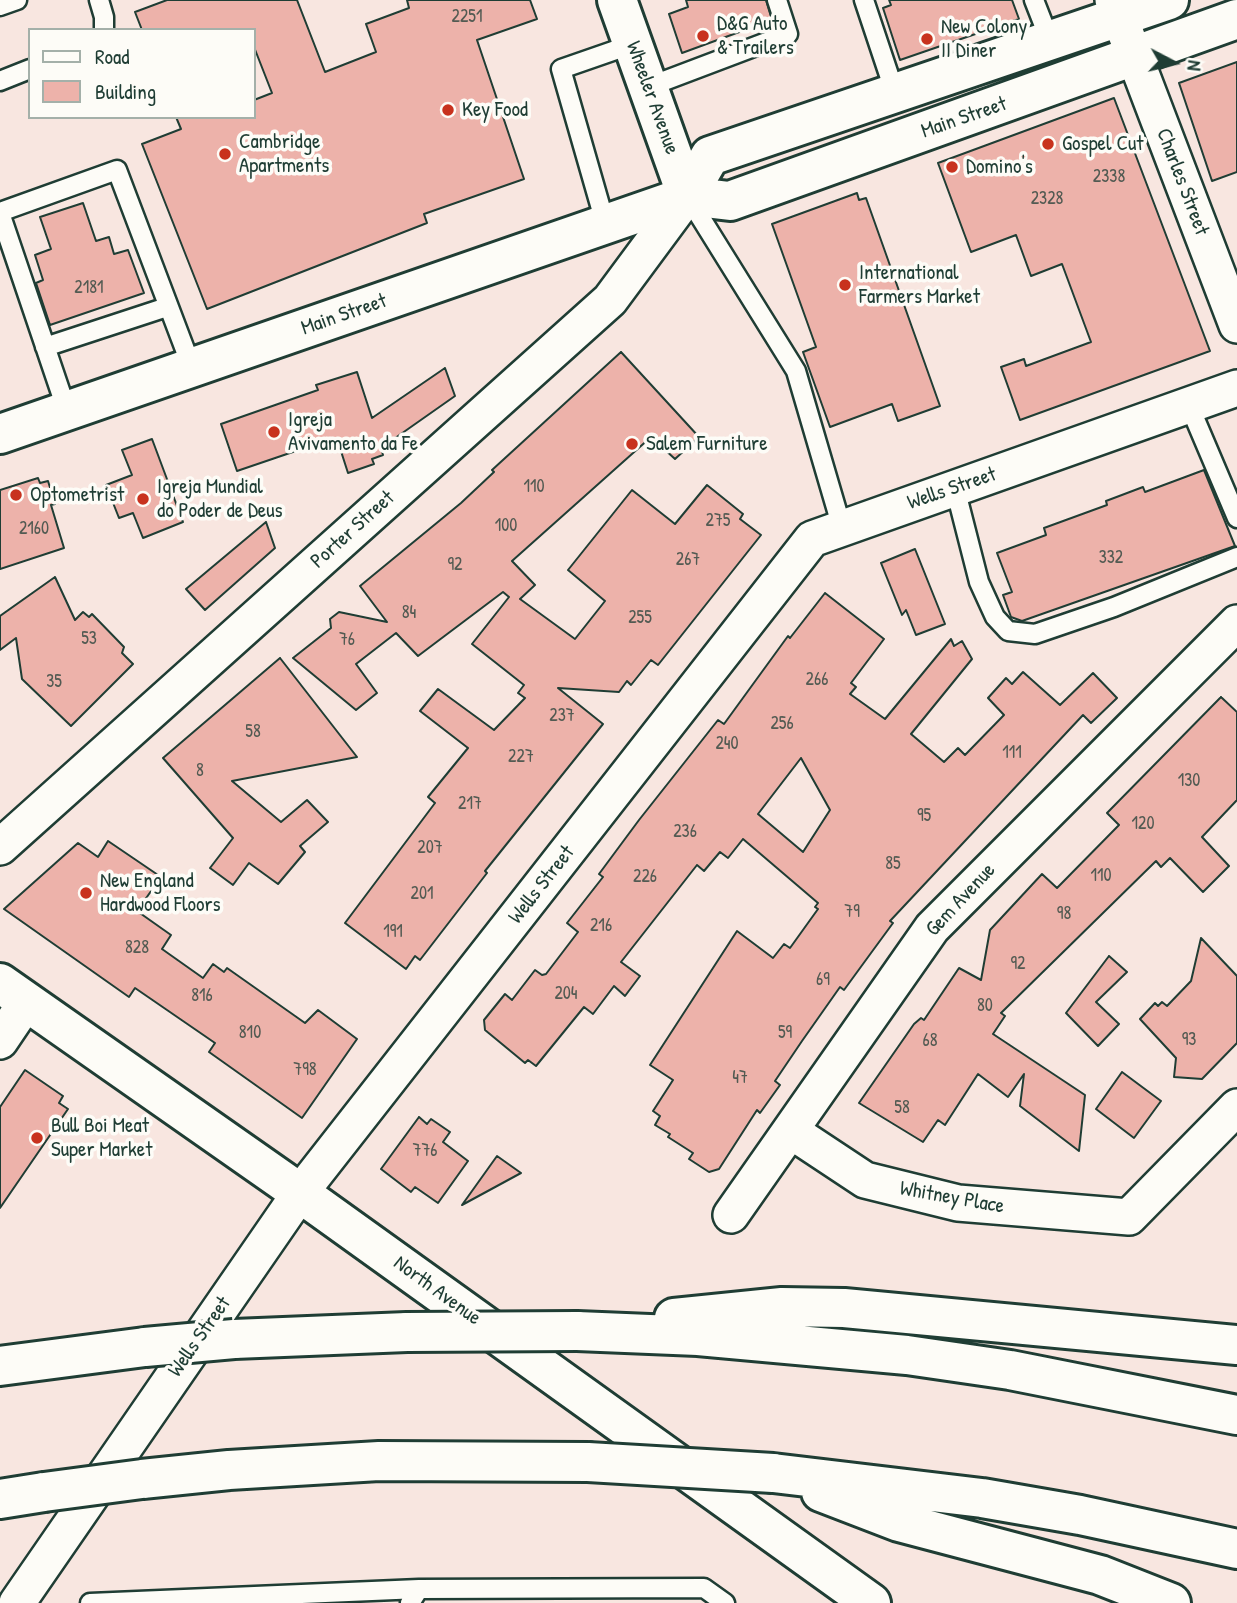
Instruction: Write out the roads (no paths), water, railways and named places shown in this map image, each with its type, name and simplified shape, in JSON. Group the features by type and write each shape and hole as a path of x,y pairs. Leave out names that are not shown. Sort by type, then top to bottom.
{"main road":[{"path":"687,196 710,156 1050,41 1116,9 1169,0"},
{"name":"Wheeler Avenue","path":"621,1 633,44 687,196"},
{"name":"Main Street","path":"0,434 687,196 730,201 1135,58 1237,19"},
{"name":"North Avenue","path":"13,992 300,1193 853,1598"},
{"path":"577,1331 716,1312 782,1307 844,1308 1237,1345"},
{"path":"0,1366 145,1347 234,1339 407,1332 577,1331 711,1337 907,1355 1010,1370 1237,1415"},
{"path":"0,1499 142,1479 268,1467 379,1461 588,1462 773,1474 982,1498 1105,1520 1237,1549"},
{"path":"773,1474 899,1522 1100,1574 1171,1603"}],"street":[{"name":"Charles Street","path":"1116,9 1237,326"},
{"name":"Porter Street","path":"0,847 610,300 687,196"},
{"name":"Wells Street","path":"16,1603 300,1193 812,539 1237,388"},
{"name":"Gem Avenue","path":"731,1215 932,928 1237,623"},
{"path":"0,1041 13,992"},
{"name":"Whitney Place","path":"790,1131 865,1180 958,1203 1129,1217 1237,1107"}],"lane":[{"path":"0,6 17,0"},
{"path":"99,0 104,28"},
{"path":"648,87 789,34 777,0"},
{"path":"864,0 895,93"},
{"path":"1034,0 1050,41"},
{"path":"606,226 561,69 633,44"},
{"path":"0,81 28,70"},
{"path":"67,411 0,212 117,170 191,368"},
{"path":"687,196 796,371 842,528"},
{"path":"45,347 167,307"},
{"path":"1189,405 1237,518"},
{"path":"955,488 979,582 995,617 1007,631 1035,634 1114,607 1237,557"},
{"path":"90,1603 704,1588 725,1603"}],"place":[{"name":"D&G Auto & Trailers","path":"703,36"},
{"name":"New Colony II Diner","path":"927,39"},
{"name":"Key Food","path":"448,110"},
{"name":"Gospel Cut","path":"1048,144"},
{"name":"Cambridge Apartments","path":"225,154"},
{"name":"Domino's","path":"952,167"},
{"name":"International Farmers Market","path":"845,285"},
{"name":"Igreja Avivamento da Fe","path":"274,432"},
{"name":"Salem Furniture","path":"632,444"},
{"name":"Optometrist","path":"16,495"},
{"name":"Igreja Mundial do Poder de Deus","path":"143,499"},
{"name":"New England Hardwood Floors","path":"86,893"},
{"name":"Bull Boi Meat Super Market","path":"37,1138"}]}
